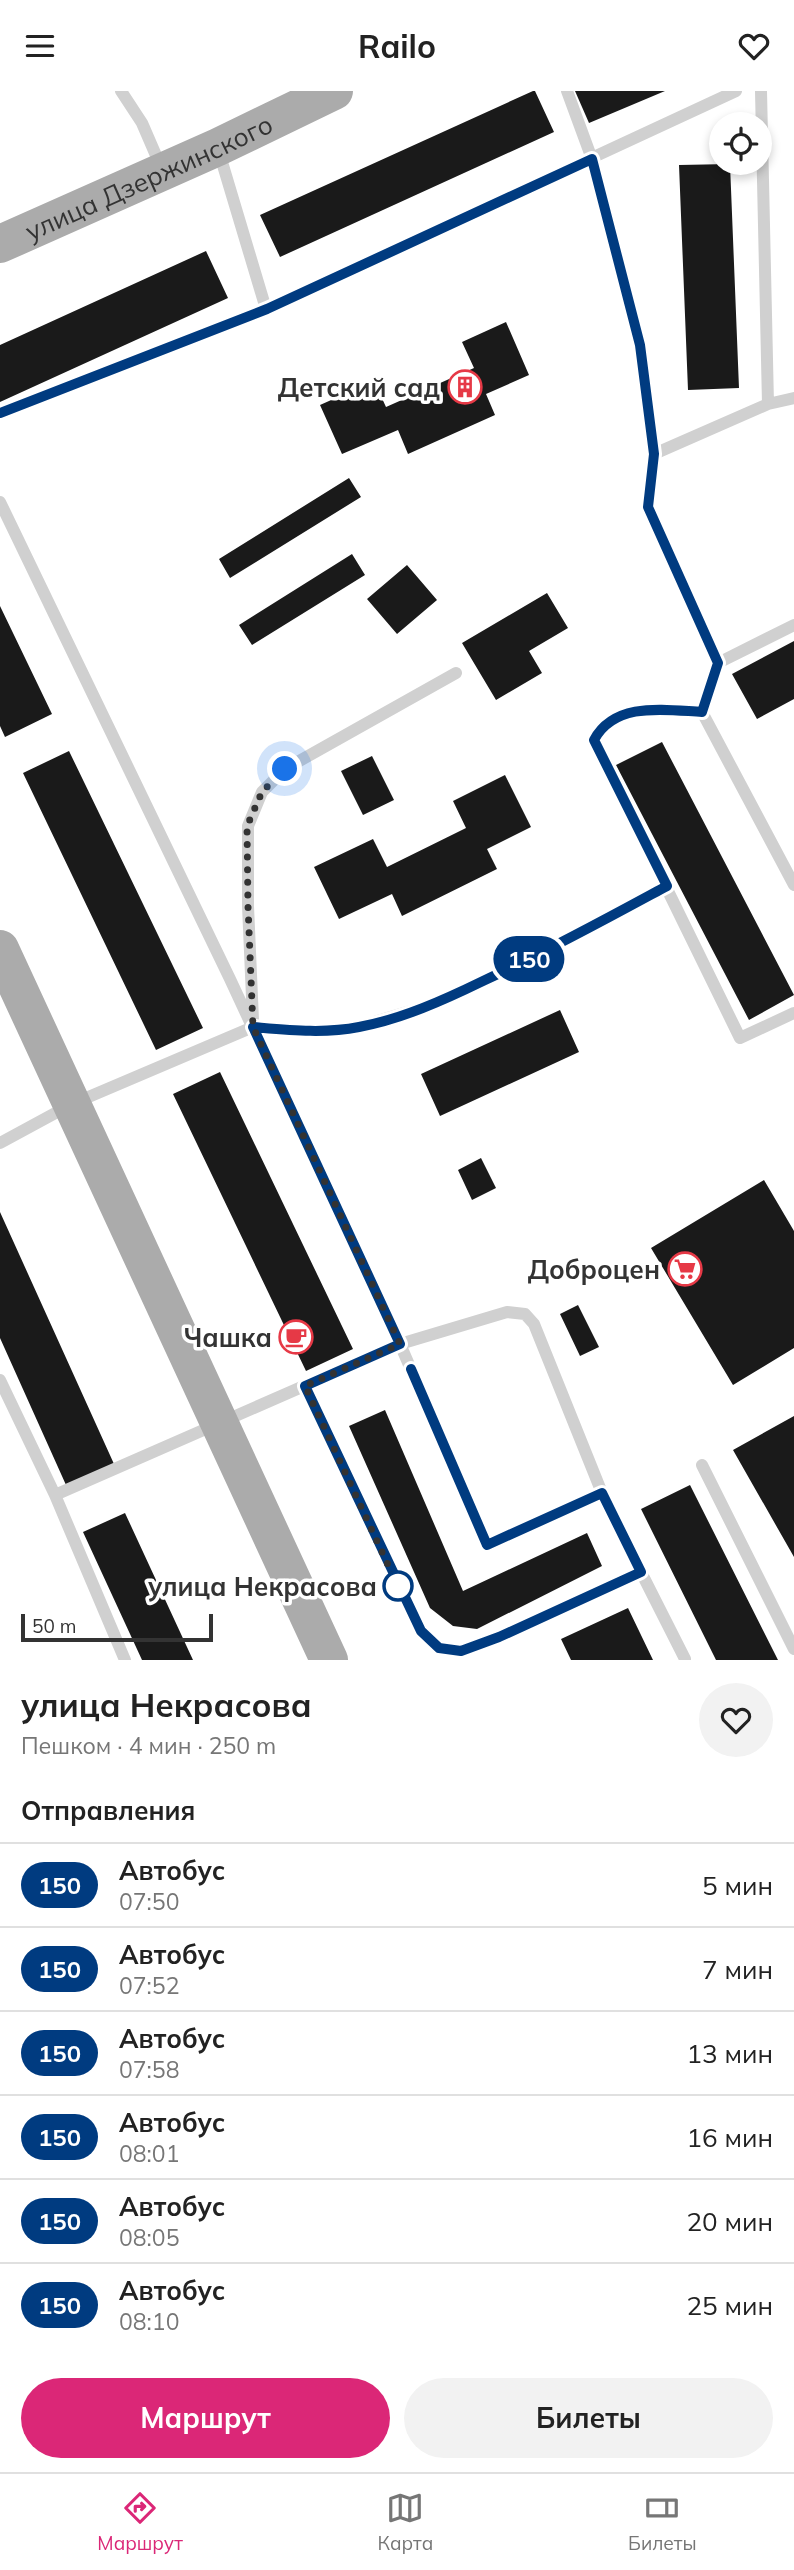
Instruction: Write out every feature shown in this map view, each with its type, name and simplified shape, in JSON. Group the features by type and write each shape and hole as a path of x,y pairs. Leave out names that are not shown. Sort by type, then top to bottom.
{"main road":[{"name":"улица Дзержинского","path":"0,244 218,147 334,91"},
{"path":"0,949 329,1660"}],"lane":[{"path":"121,91 142,123 163,171"},
{"path":"567,91 592,159 640,345 654,454 648,507 718,663 702,712 794,885"},
{"path":"0,413 267,309 736,91"},
{"path":"761,91 768,404"},
{"path":"218,147 267,309"},
{"path":"654,454 768,404 794,398"},
{"path":"0,502 253,1027 400,1344 487,1545 602,1493"},
{"path":"718,663 794,625"},
{"path":"253,1027 247,826 262,792 285,769 456,673"},
{"path":"702,712 650,708 613,718 601,727 594,740 740,1038 794,1013"},
{"path":"0,1143 72,1104 253,1027 306,1031 358,1027 440,1002 518,965 667,886"},
{"path":"55,1495 400,1344 506,1312 525,1314 534,1324 602,1493 685,1659"},
{"path":"0,1380 55,1495 125,1660"},
{"path":"305,1386 408,1607 421,1631 439,1648 461,1651 499,1637 641,1572"},
{"path":"702,1465 794,1649"}],"building":[{"path":"533,91 554,132 280,257 260,215"},
{"path":"575,91 665,91 589,123"},
{"path":"709,164 709,175 730,175 739,388 688,390 679,165"},
{"path":"206,251 228,298 0,402 0,345"},
{"name":"Детский сад","path":"506,322 529,375 486,394 495,415 408,454 398,430 342,454 320,405 374,381 386,407 474,368 462,342"},
{"path":"349,478 361,497 230,578 219,559"},
{"path":"352,554 365,575 252,645 239,625"},
{"path":"407,565 437,600 397,634 367,599"},
{"path":"547,593 568,628 529,651 542,673 496,700 462,643"},
{"path":"0,606 52,714 5,737 0,726"},
{"path":"794,641 794,699 757,719 732,674"},
{"path":"662,742 794,995 749,1020 616,765"},
{"path":"69,751 203,1028 156,1050 23,773"},
{"path":"372,756 394,800 363,815 341,771"},
{"path":"505,775 531,827 487,849 497,869 402,916 392,894 339,919 314,867 373,839 387,867 466,828 453,801"},
{"path":"560,1010 579,1052 440,1116 421,1074"},
{"path":"220,1072 353,1349 306,1371 173,1094"},
{"path":"481,1158 496,1188 472,1200 458,1170"},
{"path":"764,1180 794,1231 794,1348 733,1385 651,1248"},
{"path":"0,1212 114,1464 66,1485 0,1338"},
{"path":"578,1305 599,1347 580,1356 560,1314"},
{"path":"385,1410 463,1591 587,1533 602,1566 477,1629 453,1626 430,1608 349,1426"},
{"path":"794,1416 794,1557 733,1450"},
{"path":"690,1485 778,1660 716,1660 641,1509"},
{"path":"125,1513 193,1660 142,1660 83,1532"},
{"path":"628,1608 653,1660 571,1660 561,1639"}],"bus line":[{"name":"150","path":"0,413 267,309 592,159 640,345 654,454 648,507 718,663 702,712 650,708 613,718 601,727 594,740 667,886 518,965 440,1002 358,1027 306,1031 253,1027 400,1344 305,1386 421,1631 439,1648 461,1651 499,1637 641,1572 602,1493 487,1545 411,1369"}],"place":[{"name":"Детский сад","path":"465,387"},
{"name":"Доброцен","path":"685,1269"},
{"name":"Чашка","path":"296,1337"},
{"name":"улица Некрасова","path":"398,1586"}],"route":[{"path":"285,769 262,792 247,826 253,1027 400,1344 305,1386 402,1595 398,1586"}]}
